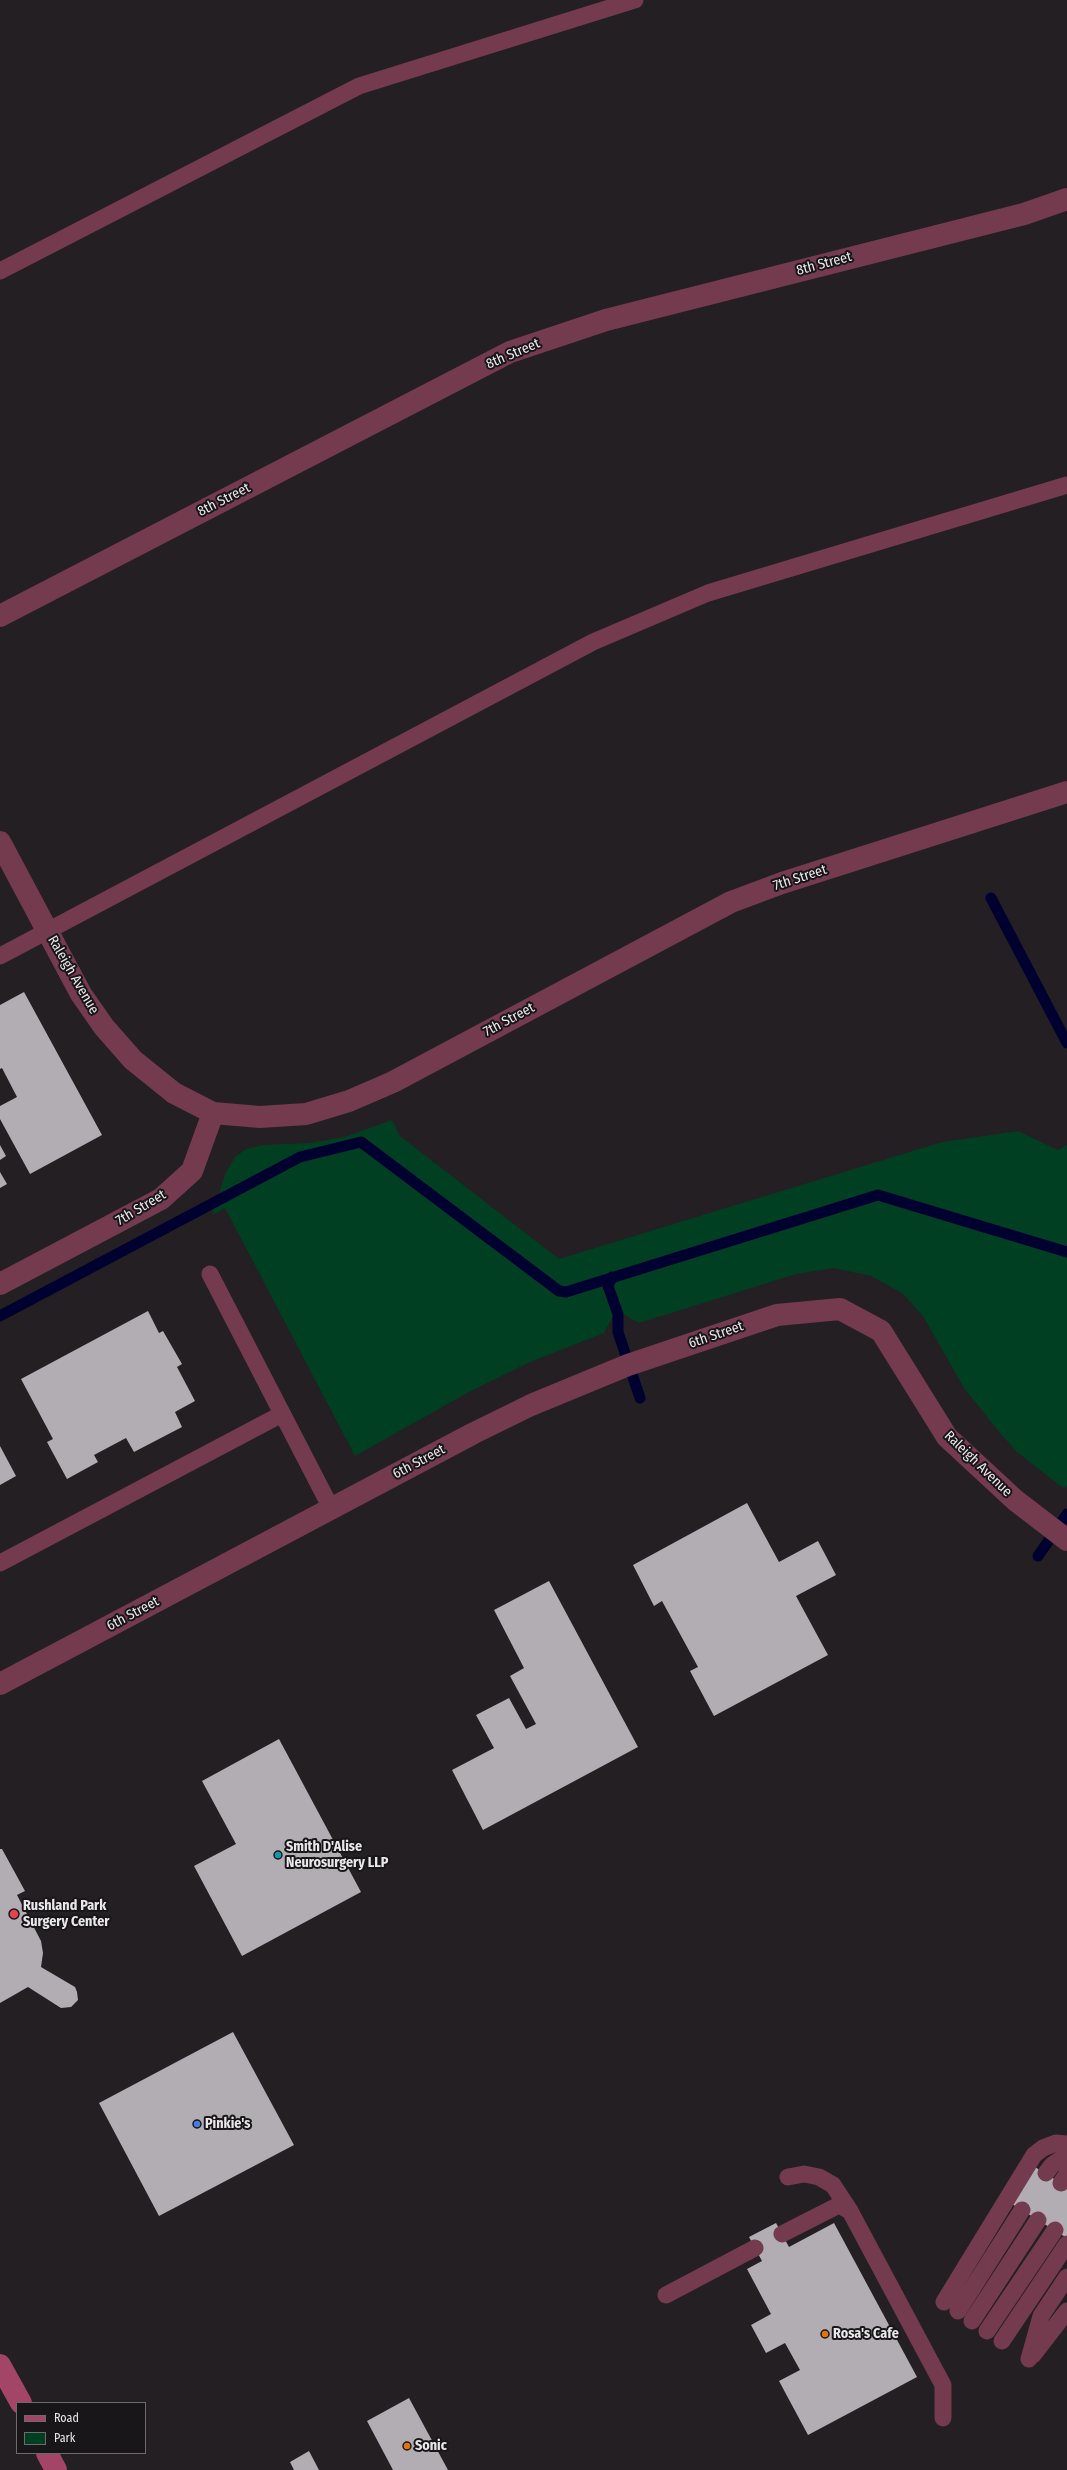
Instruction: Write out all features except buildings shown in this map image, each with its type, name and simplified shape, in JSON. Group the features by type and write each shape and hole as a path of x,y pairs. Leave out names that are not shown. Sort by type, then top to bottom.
{"main road":[{"path":"0,2364 20,2402"},
{"path":"48,2454 56,2470"}],"street":[{"name":"8th Street","path":"0,616 510,352 606,320 1024,214 1067,198"},
{"name":"7th Street","path":"0,1284 161,1199 192,1170 213,1113 260,1117 306,1114 349,1101 393,1082 731,902 782,883 1067,792"},
{"name":"Raleigh Avenue","path":"0,842 81,994 104,1027 133,1060 174,1093 213,1113"},
{"name":"6th Street","path":"0,1684 331,1508 531,1405 636,1362 777,1315 840,1309 860,1320"},
{"name":"Raleigh Avenue","path":"860,1320 881,1331 947,1437 1015,1500 1067,1540"}],"lane":[{"path":"0,271 359,86 635,0"},
{"path":"0,956 593,642 708,594 1067,485"},
{"path":"210,1274 331,1508"},
{"path":"0,1563 282,1414"},
{"path":"1022,2210 951,2306 1034,2155 1043,2148 1056,2143 1067,2144"},
{"path":"1046,2173 1052,2165 1067,2155"},
{"path":"788,2177 804,2174 819,2177 833,2185 850,2211 943,2385 943,2418"},
{"path":"782,2234 839,2205 850,2211"},
{"path":"972,2320 1038,2220"},
{"path":"987,2331 1055,2230"},
{"path":"1002,2341 1067,2244"},
{"path":"666,2295 755,2248"},
{"path":"1067,2277 1041,2316 1028,2359 1056,2327 1067,2310"}],"green space":[{"path":"392,1120 400,1136 559,1259 942,1142 1018,1131 1058,1150 1067,1145 1067,1486 1063,1488 1017,1452 1000,1433 964,1388 923,1316 902,1293 871,1276 833,1268 796,1274 639,1323 621,1313 613,1316 604,1333 530,1362 469,1392 355,1456 225,1208 212,1215 226,1172 235,1157 246,1149 262,1145 309,1143 345,1137"}],"waterway":[{"path":"991,898 1067,1043"},
{"path":"0,1316 300,1157 361,1142 559,1291 566,1292 878,1195 1067,1252"},
{"path":"612,1277 608,1286 618,1314 618,1332 640,1398"},
{"path":"1038,1556 1067,1514"}],"place":[{"name":"Smith D'Alise Neurosurgery LLP","path":"278,1855"},
{"name":"Rushland Park Surgery Center","path":"14,1914"},
{"name":"Pinkie's","path":"197,2124"},
{"name":"Rosa's Cafe","path":"825,2334"},
{"name":"Sonic","path":"407,2446"}]}
